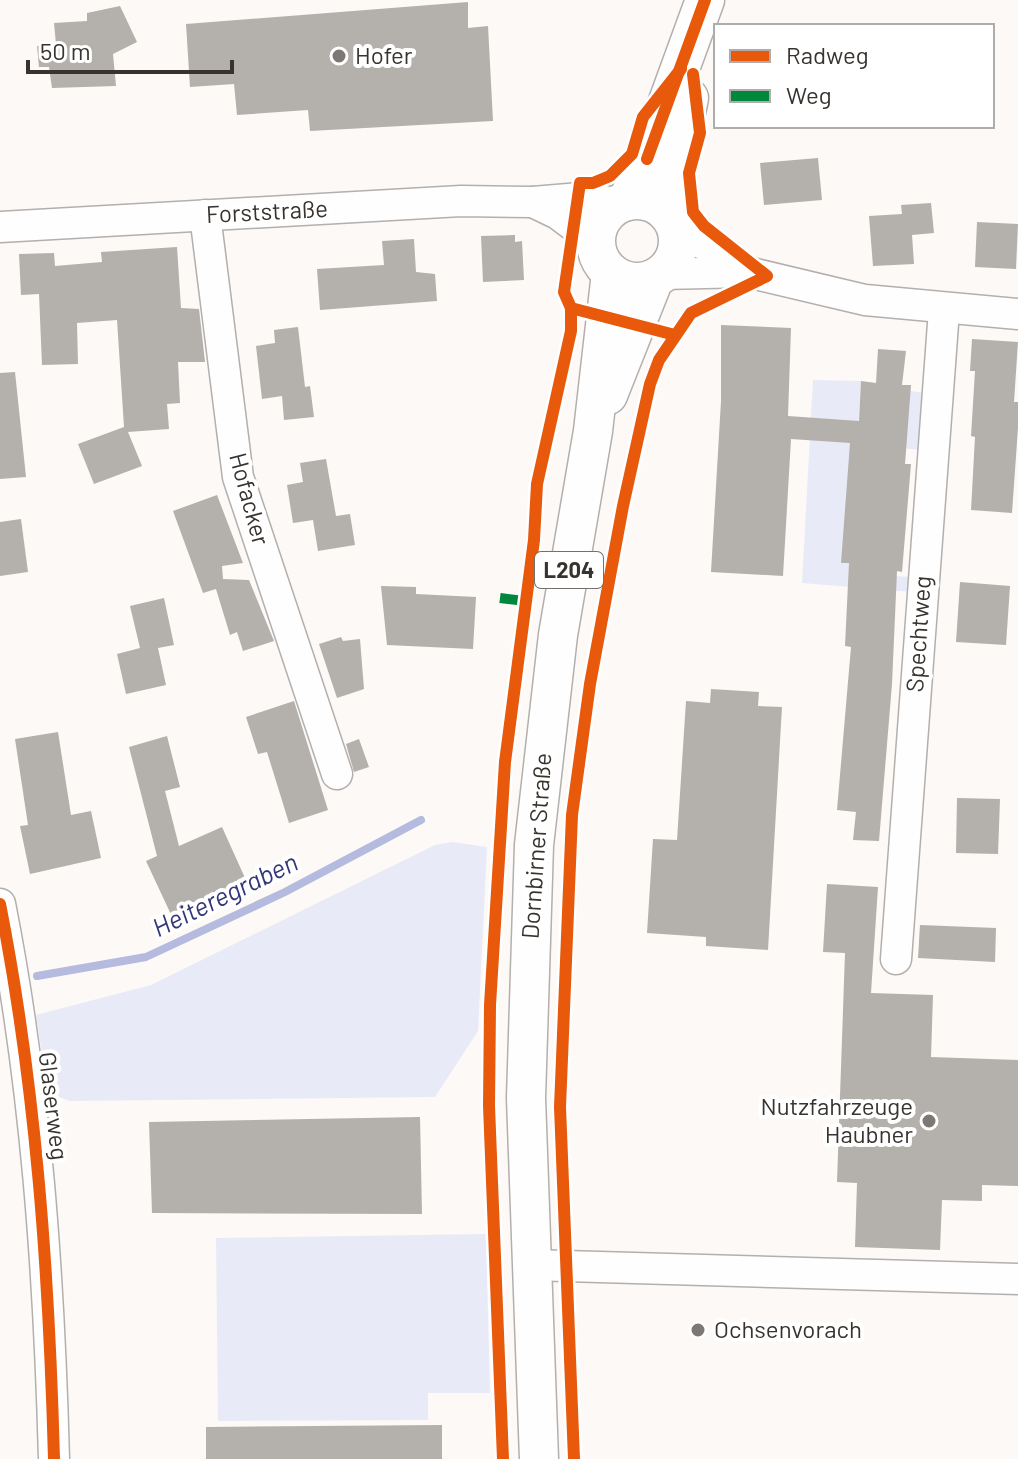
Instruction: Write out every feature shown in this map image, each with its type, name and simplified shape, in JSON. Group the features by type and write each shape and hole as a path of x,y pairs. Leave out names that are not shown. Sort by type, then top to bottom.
{"main road":[{"name":"Dornbirner Straße","path":"539,1459 526,1098 534,845 558,635 593,431 603,258 601,220 622,203 647,159 705,2"},
{"name":"Dornbirner Straße","path":"593,431 658,276 673,262 672,222 705,2"},
{"path":"622,203 655,204 672,222"},
{"path":"603,258 624,281 658,276"}],"street":[{"name":"Forststraße","path":"0,227 461,201 533,202 592,197 622,203"},
{"name":"Forststraße","path":"533,202 558,214 603,258"},
{"name":"Hofacker","path":"205,215 238,477 337,774"},
{"path":"672,222 747,272"},
{"path":"658,276 747,272 865,300 944,310 1018,314"},
{"name":"Spechtweg","path":"896,959 944,310"},
{"name":"Glaserweg","path":"0,904 13,970 35,1127 50,1317 54,1459"},
{"path":"530,1265 1018,1279"}],"shaded area":[{"path":"813,380 861,381 858,433 910,391 928,393 924,450 897,448 841,562 878,566 878,575 911,577 913,592 802,583"},
{"path":"452,842 487,847 478,1031 435,1097 70,1101 48,1093 36,1015 151,985 435,845"},
{"path":"486,1234 490,1393 428,1393 428,1420 218,1421 216,1238"}],"building":[{"name":"Hofer","path":"468,2 468,28 488,26 493,121 310,131 308,110 237,115 234,84 190,87 186,24"},
{"path":"120,6 137,42 113,54 116,86 52,88 49,67 39,67 37,46 56,44 54,23 87,21 87,13"},
{"path":"818,158 822,200 764,205 760,163"},
{"path":"931,203 934,233 912,235 914,264 873,266 869,216 902,214 901,205"},
{"path":"977,222 1018,224 1016,269 975,267"},
{"path":"515,235 515,242 522,241 524,280 483,282 481,236"},
{"path":"414,239 416,272 435,274 437,301 320,310 317,269 384,265 382,241"},
{"path":"177,247 181,308 199,309 205,362 178,362 180,403 167,404 169,429 128,432 142,466 94,484 78,444 124,427 117,320 77,323 78,364 42,365 39,294 21,295 19,254 54,253 55,266 102,262 101,252"},
{"path":"721,325 791,328 788,416 859,421 861,381 876,383 878,349 906,351 902,385 911,385 905,464 911,464 902,572 897,571 892,684 879,841 853,840 856,812 837,810 851,647 845,646 849,563 841,563 850,443 791,439 783,576 711,572 721,401"},
{"path":"298,327 305,387 310,386 314,417 284,420 282,396 262,399 256,346 275,343 274,330"},
{"path":"972,339 1018,342 1014,402 1018,402 1018,428 1012,513 971,510 975,437 971,436 975,371 970,371"},
{"path":"15,372 26,477 0,479 0,373"},
{"path":"326,459 336,516 350,514 355,545 318,551 313,520 293,523 287,485 303,482 300,463"},
{"path":"217,495 243,563 222,566 223,579 249,580 274,641 243,651 237,632 230,635 216,589 203,593 173,511"},
{"path":"21,519 28,572 0,576 0,522"},
{"path":"960,582 1010,586 1006,645 956,642"},
{"path":"381,586 416,587 416,594 476,597 473,649 387,645"},
{"path":"164,598 174,645 158,648 166,685 126,694 117,654 140,648 130,606"},
{"path":"341,637 343,641 360,639 364,689 337,698 319,644"},
{"path":"711,689 759,692 758,706 782,707 768,950 706,946 706,937 647,933 653,839 677,840 686,701 710,703"},
{"path":"294,701 328,810 289,823 267,752 258,754 246,717"},
{"path":"58,732 71,815 91,811 101,858 30,874 20,826 28,825 15,739"},
{"path":"167,736 180,787 165,791 179,846 222,827 250,889 175,923 146,861 157,856 129,747"},
{"path":"359,739 369,767 354,772 346,744"},
{"path":"957,798 1000,799 998,854 956,853"},
{"name":"Nutzfahrzeuge Haubner","path":"827,884 878,887 871,993 933,995 931,1057 1018,1060 1018,1186 982,1185 982,1201 942,1200 940,1250 855,1247 857,1183 837,1182 845,953 823,952"},
{"path":"920,925 996,928 995,962 918,958"},
{"path":"420,1117 422,1214 152,1213 149,1122"},
{"path":"442,1425 442,1459 206,1459 206,1427"}],"waterway":[{"name":"Heiteregraben","path":"37,976 146,957 285,892 421,820"}],"marked path":[{"path":"500,598 525,601"}],"cycle path":[{"path":"647,159 705,0"},
{"path":"503,1459 489,1106 490,1005 505,762 534,540 537,484 571,331 571,308 564,292 580,183 593,183 610,176 632,154 643,117 681,69"},
{"path":"574,1459 560,1107 572,815 590,684 623,506 650,384 659,360 691,313 767,276 704,226 693,212 689,173 700,133 693,74"},
{"path":"571,308 675,335"},
{"path":"0,904 23,1042 39,1180 49,1319 54,1459"}],"place":[{"name":"Hofer","path":"339,56"},
{"name":"Nutzfahrzeuge Haubner","path":"929,1121"},
{"name":"Ochsenvorach","path":"698,1330"}]}
